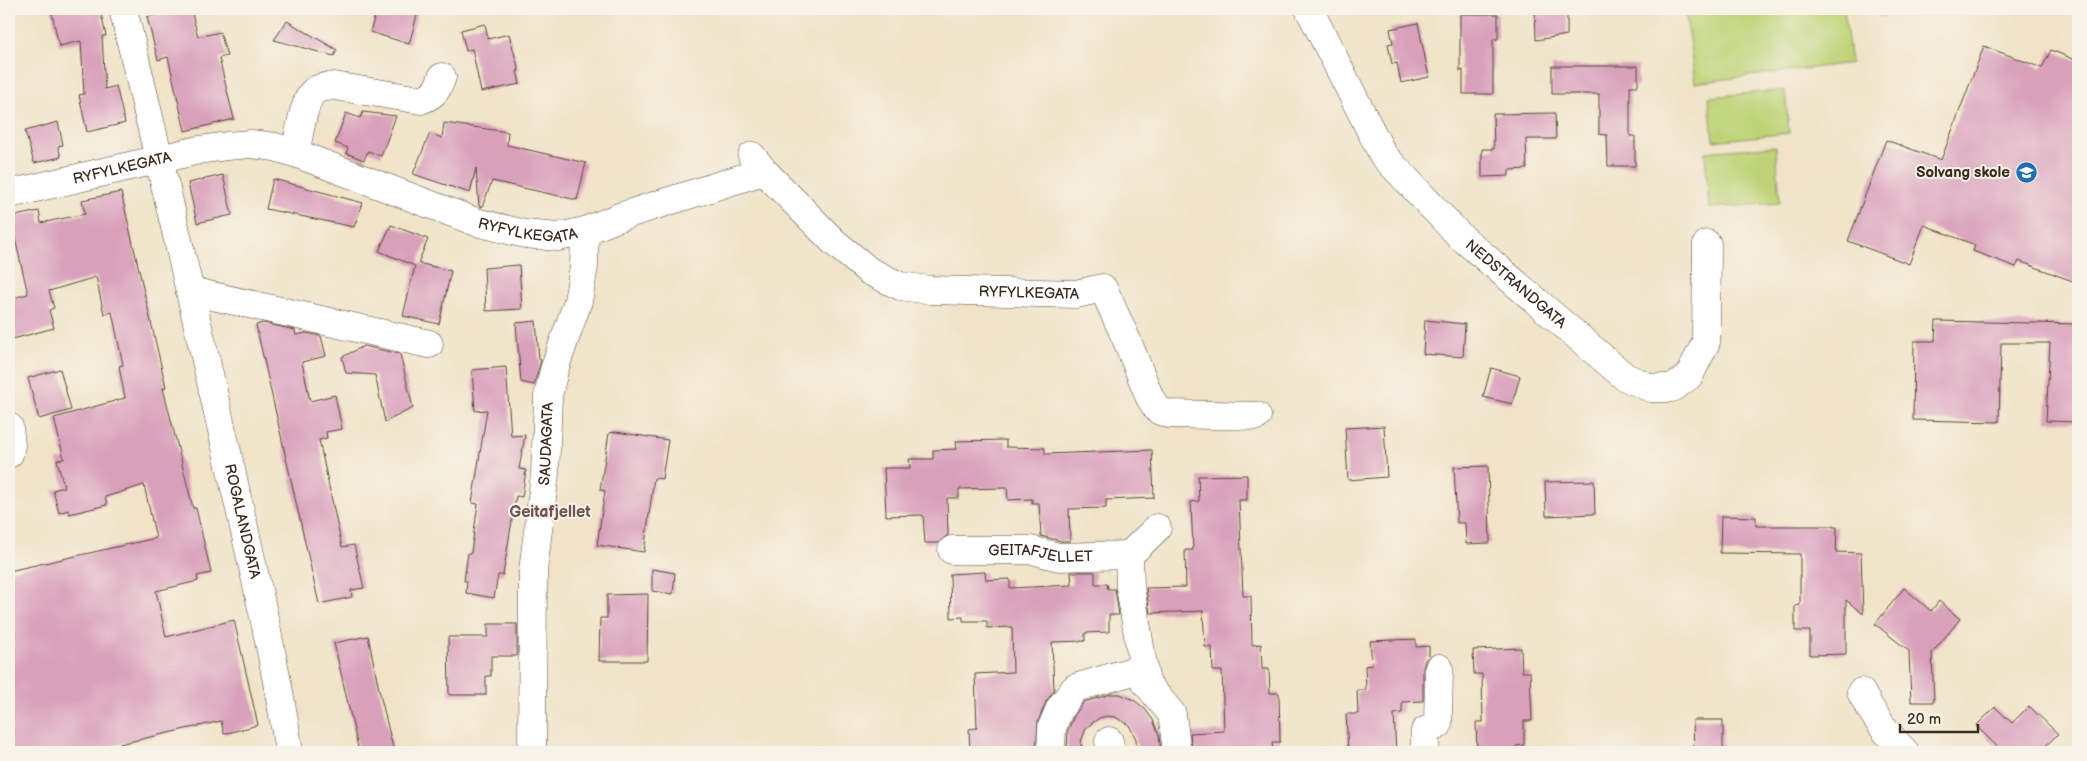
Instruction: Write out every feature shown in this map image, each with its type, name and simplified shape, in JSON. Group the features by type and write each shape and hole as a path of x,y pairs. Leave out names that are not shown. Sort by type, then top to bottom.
{"street":[{"name":"ROGALANDGATA","path":"123,9 160,159 259,594 283,710 289,752"},
{"name":"NEDSTRANDGATA","path":"1309,9 1383,155 1459,235 1625,377 1651,388 1672,388 1690,376 1706,342 1706,244"},
{"path":"295,153 308,100 315,91 324,87 334,86 421,100 433,95 442,77"},
{"name":"RYFYLKEGATA","path":"9,194 199,150 251,144 275,147 295,153 476,222 534,235 558,237 585,232 757,163 834,242 869,271 900,286 930,290 1076,294 1103,288 1150,398 1158,410 1169,414 1257,416"},
{"name":"SAUDAGATA","path":"532,752 533,572 545,474 548,396 554,370 578,301 584,267 585,232"},
{"path":"190,292 429,344"},
{"path":"9,427 11,445 9,454"},
{"path":"1157,528 1129,555 1130,587 1146,683 1172,714 1177,752"},
{"name":"GEITAFJELLET","path":"952,550 1032,550 1060,557 1129,555"},
{"path":"1051,752 1052,727 1060,708 1074,688 1143,668"},
{"path":"1425,752 1425,731 1438,725 1439,668"},
{"path":"1861,692 1872,714 1889,737 1905,752"}],"green space":[{"path":"1685,9 1844,9 1851,63 1695,83"},
{"path":"1878,9 1938,9 1879,16"},
{"path":"1785,90 1789,133 1713,141 1709,97"},
{"path":"1776,146 1780,203 1709,208 1705,152"}],"building":[{"path":"51,9 100,9 106,36 102,36 105,89 116,86 125,123 87,132 79,95 84,94 81,41 59,46"},
{"path":"180,9 191,9 198,37 220,32 227,56 219,58 234,119 185,131 168,57 158,60 147,17"},
{"path":"377,9 406,9 418,12 409,44 370,32"},
{"path":"1535,9 1567,9 1567,35 1536,40"},
{"path":"1460,14 1498,14 1498,39 1493,39 1493,94 1463,94 1463,70 1460,71"},
{"path":"287,21 337,50 334,56 274,40"},
{"path":"1418,23 1429,77 1401,83 1397,63 1392,64 1388,44 1393,43 1390,29"},
{"path":"485,24 488,39 509,34 519,71 517,71 520,84 481,92 472,49 466,51 461,30"},
{"path":"1984,46 2042,68 2051,50 2078,61 2078,283 2019,261 2016,267 1973,251 1975,245 1924,225 1909,264 1848,241 1886,140 1941,160"},
{"path":"1552,66 1638,66 1638,86 1630,86 1630,136 1635,136 1635,166 1608,166 1607,135 1599,134 1599,94 1552,94"},
{"path":"363,112 396,116 381,156 368,151 364,160 346,153 348,148 335,143 346,113 360,118"},
{"path":"1555,113 1556,139 1526,139 1527,169 1509,170 1509,176 1482,177 1482,149 1494,149 1493,114"},
{"path":"58,122 63,145 58,146 61,157 34,163 25,131"},
{"path":"444,123 508,132 507,145 586,163 577,200 492,181 482,207 479,206 476,168 470,193 413,174 430,133 442,138"},
{"path":"223,175 232,215 197,223 188,183"},
{"path":"273,179 363,203 354,227 266,209"},
{"path":"121,192 166,387 163,388 193,508 196,508 211,573 197,576 198,581 156,591 166,637 234,620 258,725 224,734 221,721 84,752 13,752 9,732 9,571 156,538 144,485 105,497 107,505 69,514 68,510 59,513 53,490 64,487 57,460 64,459 54,418 125,398 119,366 123,365 112,312 104,314 96,277 49,291 54,308 49,310 54,328 9,340 9,299 28,294 10,217 39,211 41,223 85,214 82,200"},
{"path":"391,225 428,239 418,263 451,271 439,324 403,316 415,266 379,251"},
{"path":"519,265 522,309 486,311 484,268"},
{"path":"1425,320 1465,324 1463,357 1423,354"},
{"path":"536,321 539,359 541,360 534,385 521,382 516,323"},
{"path":"1936,321 2078,324 2078,422 2046,421 2050,343 2001,343 1999,422 1913,420 1914,341 1935,341"},
{"path":"263,323 295,330 296,335 306,333 321,336 326,356 302,362 310,401 335,395 342,429 326,432 327,438 319,440 342,547 354,545 364,588 351,590 352,597 319,604 256,325"},
{"path":"364,346 400,354 413,408 385,422 375,375 346,373 342,357"},
{"path":"506,367 511,436 525,435 519,469 526,470 522,497 516,496 503,575 498,575 494,598 466,593 467,581 464,581 468,553 471,553 478,504 472,503 487,410 475,411 472,370"},
{"path":"1491,368 1520,376 1512,404 1483,397"},
{"path":"60,369 71,410 39,419 28,378"},
{"path":"1384,426 1387,477 1348,480 1345,428"},
{"path":"616,432 668,440 662,479 654,478 644,552 597,545 605,491 600,490 609,433"},
{"path":"1006,440 1006,447 1045,448 1045,454 1152,450 1154,498 1106,500 1106,508 1069,509 1070,541 1061,541 1041,536 1039,503 1032,503 1032,499 1008,500 1007,488 959,489 959,498 947,498 948,535 938,543 925,543 923,515 886,516 884,468 910,468 909,459 933,459 933,450 957,449 956,441"},
{"path":"1488,466 1490,543 1466,544 1465,523 1457,523 1454,467"},
{"path":"1247,475 1247,500 1239,500 1243,596 1251,596 1252,645 1261,644 1262,669 1269,669 1270,693 1279,693 1280,742 1272,742 1273,752 1192,752 1190,733 1224,731 1222,671 1213,671 1212,647 1205,647 1203,611 1150,613 1146,588 1186,587 1185,550 1193,550 1191,502 1199,501 1198,476"},
{"path":"1594,481 1595,514 1546,516 1545,482"},
{"path":"1721,516 1756,517 1756,526 1837,527 1836,552 1861,553 1863,614 1846,600 1846,654 1810,655 1810,631 1795,631 1795,606 1800,605 1800,554 1720,553"},
{"path":"652,569 675,573 673,594 652,591"},
{"path":"985,572 986,580 1010,579 1010,588 1072,585 1071,572 1095,572 1095,584 1107,584 1108,589 1115,589 1119,615 1109,615 1109,632 1085,633 1085,641 1052,642 1054,690 1046,702 1038,721 1036,752 970,752 969,729 977,728 975,674 1013,672 1012,627 987,628 987,621 963,621 963,617 951,618 950,574"},
{"path":"1904,588 1931,611 1939,601 1960,619 1932,653 1934,702 1911,702 1909,651 1875,624"},
{"path":"648,594 647,661 599,661 600,618 607,618 607,595"},
{"path":"488,624 517,624 517,656 491,656 491,676 486,676 486,695 449,695 448,637 488,637"},
{"path":"368,636 394,752 359,752 334,643"},
{"path":"1416,639 1416,647 1429,646 1429,656 1425,660 1423,668 1423,701 1402,702 1402,713 1394,714 1396,752 1348,752 1346,714 1358,714 1357,690 1366,690 1365,666 1372,665 1370,641"},
{"path":"1521,648 1522,672 1530,672 1532,721 1524,721 1524,745 1516,746 1516,752 1477,752 1476,722 1483,722 1482,674 1474,674 1473,650"},
{"path":"1111,694 1120,694 1134,700 1145,709 1153,720 1159,735 1161,752 1137,752 1136,739 1129,725 1115,717 1107,716 1099,718 1086,728 1081,742 1082,752 1067,752 1068,730 1074,716 1084,702"},
{"path":"2029,706 2058,734 2039,752 2003,752 1976,726 1995,707 2012,723"},
{"path":"1693,720 1723,720 1723,752 1694,752"}],"place":[{"name":"Solvang skole","path":"2026,172"}],"district":[{"name":"Geitafjellet","path":"550,512"}]}
